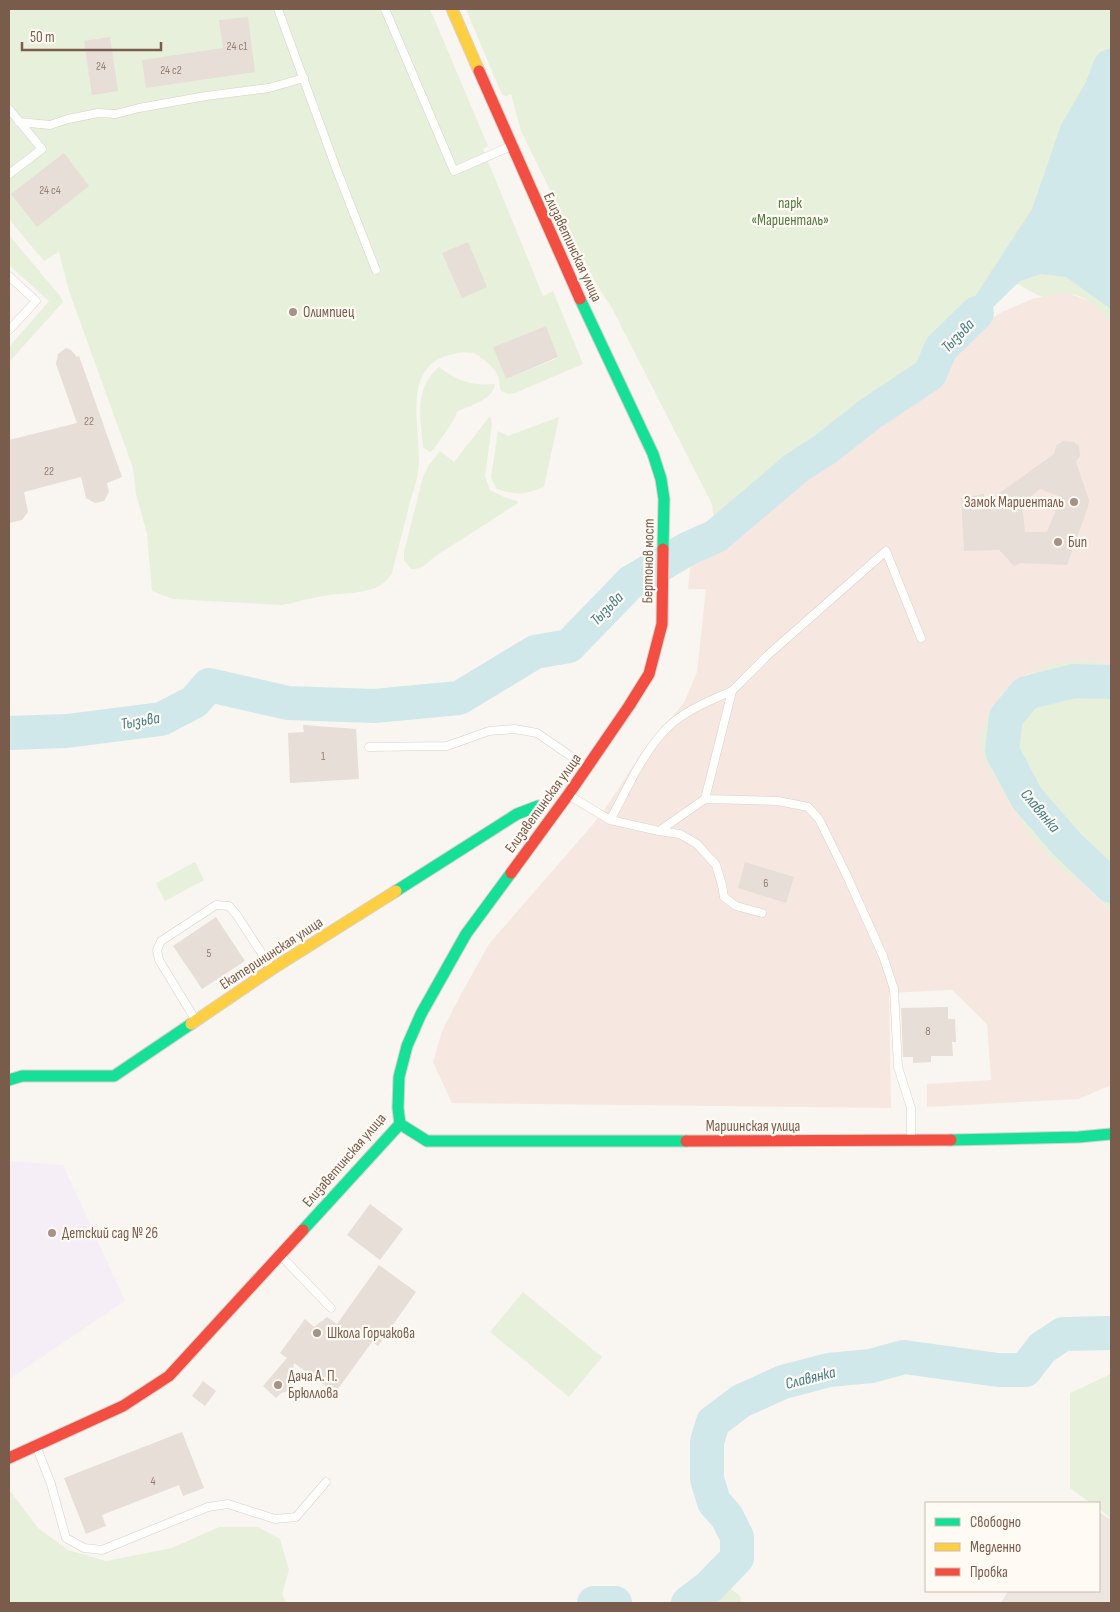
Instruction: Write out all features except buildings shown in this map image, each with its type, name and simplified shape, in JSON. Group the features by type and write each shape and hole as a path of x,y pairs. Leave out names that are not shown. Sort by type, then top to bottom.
{"street":[{"name":"Елизаветинская улица","path":"452,9 568,274 651,448 662,481 664,499"},
{"name":"Бертонов мост","path":"662,624 664,499"},
{"name":"Елизаветинская улица","path":"9,1458 123,1406 169,1376 400,1124 398,1108 399,1077 407,1046 420,1014 466,934 568,795 649,674 662,624"},
{"name":"Екатерининская улица","path":"9,1080 22,1076 114,1076 272,969 517,814 538,806"},
{"name":"Мариинская улица","path":"400,1124 427,1141 911,1142 1079,1138 1111,1134"}],"lane":[{"path":"278,9 376,270"},
{"path":"385,9 454,171 511,146"},
{"path":"19,122 50,124 98,113 116,114 196,98 269,88 304,78"},
{"path":"9,109 42,150 9,174"},
{"path":"9,276 36,301 9,330"},
{"path":"610,820 646,754 666,729 701,705 732,691 769,654 886,551 921,638"},
{"path":"705,799 732,691"},
{"path":"369,748 447,746 489,731 515,729 537,733 587,767"},
{"path":"568,795 610,820 680,834 697,844 716,865 724,898 736,906 762,913"},
{"path":"659,831 705,799 778,801 808,807 819,819 883,956 894,989 898,1067 911,1108 911,1142"},
{"path":"196,1021 159,960 157,950 161,941 168,936 216,905 229,906 272,969"},
{"path":"279,1255 331,1308"},
{"path":"37,1446 66,1538 84,1548 102,1550 208,1507 220,1505 228,1504 275,1519 296,1517 326,1482"}],"shaded area":[{"path":"1068,293 1089,301 1099,308 1111,322 1111,664 1084,660 1028,674 1010,684 989,713 1063,871 1087,887 1111,911 1111,1085 1079,1099 927,1107 927,1084 991,1080 987,1024 952,990 889,993 891,1108 452,1103 433,1062 442,1031 489,944 601,815 642,752 684,703 697,672 706,589 688,589 691,561 744,524 765,499 791,478 850,443 872,425 919,396 937,378 940,363 946,350 963,337 1002,312 1032,299"},
{"name":"Детский сад № 26","path":"9,1161 63,1165 125,1301 9,1379"},
{"path":"1100,1513 1111,1520 1111,1603 1001,1603 1007,1592 1100,1592"}],"green space":[{"name":"Олимпиец","path":"9,9 430,9 488,146 483,149 543,296 553,291 583,364 509,394 501,391 499,378 494,369 484,359 473,353 458,353 438,359 426,370 419,384 417,401 419,457 417,478 392,573 380,585 368,590 323,596 281,605 173,599 152,591 147,534 136,494 133,468 69,291 59,252 44,261 9,219","holes":["546,326 558,358 506,379 493,347"]},
{"name":"парк «Мариенталь»","path":"466,9 1111,9 1111,322 1084,298 1063,293 1044,297 1013,281 941,348 930,374 870,414 824,450 796,468 716,536 712,504 612,308 597,285 521,131 511,94 502,95"},
{"path":"9,235 63,302 9,362 9,345 49,301 9,265"},
{"path":"439,367 465,382 495,384 493,390 486,398 457,412 455,418 430,452 423,447 420,404 426,384"},
{"path":"490,416 492,424 485,476 490,490 518,503 434,557 424,566 411,569 404,560 404,552 423,477 429,465 440,451 454,462"},
{"path":"559,417 544,487 531,492 520,493 497,489 491,478 498,431 508,436"},
{"path":"1084,660 1111,664 1111,911 1087,887 1063,871 1030,835 987,765 980,739 989,713 1009,684 1052,664"},
{"path":"195,862 204,880 165,901 156,883"},
{"path":"523,1292 602,1357 569,1397 490,1332"},
{"path":"1111,1374 1111,1518 1100,1510 1100,1502 1090,1502 1070,1488 1070,1393"},
{"path":"11,1492 38,1528 68,1550 106,1561 172,1548 219,1527 258,1527 280,1539 289,1570 282,1594 286,1603 9,1603 9,1493"},
{"path":"727,1586 740,1596 741,1603 702,1603"}],"water":[{"path":"1111,48 1111,309 1066,277 1041,274 1020,281 946,350 940,340 974,298 1032,209 1061,125 1085,84 1095,58 1100,52"}],"waterway":[{"name":"Тызьва","path":"9,733 67,731 161,719 194,702 209,685 288,703 374,706 459,698 535,652 569,646 631,582 687,549 716,536 796,468 824,450 870,414 930,374 941,348 977,313"},
{"name":"Славянка","path":"1111,682 1074,681 1026,693 1006,717 1002,751 1027,798 1067,844 1111,886"},
{"name":"Славянка","path":"688,1603 709,1587 737,1558 737,1537 727,1517 714,1502 707,1479 707,1442 713,1422 741,1401 783,1382 829,1370 871,1366 904,1357 998,1370 1025,1370 1042,1348 1063,1334 1111,1333"},
{"name":"Славянка","path":"594,1603 615,1603"}],"traffic: fast":[{"path":"580,299 653,454 661,479 664,499 663,549"},
{"path":"396,891 517,814 538,806"},
{"path":"303,1230 400,1124 398,1108 399,1077 407,1046 421,1014 466,934 511,873"},
{"path":"9,1080 22,1076 114,1076 191,1024"},
{"path":"400,1124 427,1141 686,1141"},
{"path":"951,1140 1079,1137 1111,1134"}],"traffic: slow":[{"path":"452,9 479,71"},
{"path":"191,1024 272,969 396,891"}],"traffic: jam":[{"path":"479,71 580,299"},
{"path":"511,873 568,795 649,674 662,624 663,549"},
{"path":"686,1141 951,1140"},
{"path":"9,1458 123,1406 169,1376 303,1230"}],"place":[{"name":"Олимпиец","path":"293,312"},
{"name":"Замок Мариенталь","path":"1074,502"},
{"name":"Бип","path":"1058,542"},
{"name":"Детский сад № 26","path":"52,1233"},
{"name":"Школа Горчакова","path":"317,1333"},
{"name":"Дача А. П. Брюллова","path":"278,1385"}]}
